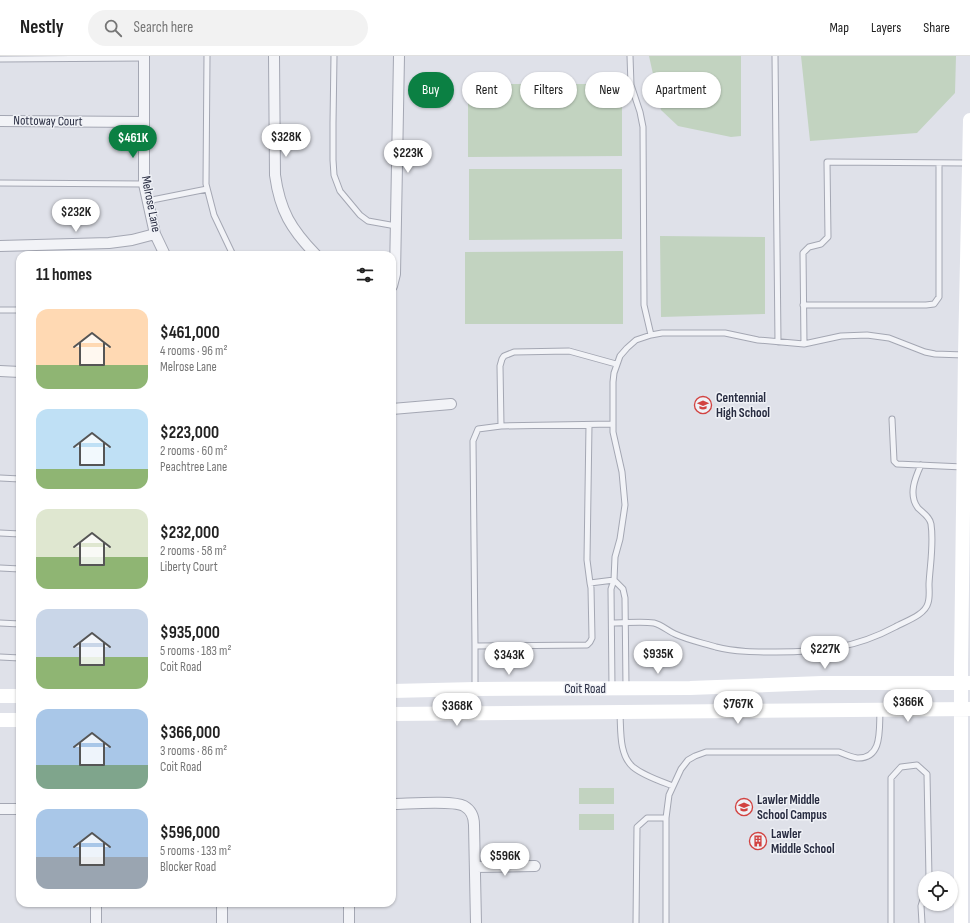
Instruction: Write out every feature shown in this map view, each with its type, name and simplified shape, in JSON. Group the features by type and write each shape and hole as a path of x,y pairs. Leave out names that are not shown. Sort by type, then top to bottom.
{"main road":[{"path":"961,923 966,709 970,120"},
{"name":"Coit Road","path":"396,691 475,689 626,689 822,683 966,683"},
{"path":"612,689 620,712"},
{"path":"620,712 626,689"},
{"path":"0,696 16,696"},
{"name":"Coit Road","path":"396,714 880,711 966,709"},
{"path":"0,720 16,720"}],"street":[{"path":"274,56 275,174 279,201 288,220 312,251"},
{"path":"395,251 399,56"},
{"name":"Melrose Lane","path":"144,57 144,184 156,234 163,251"},
{"name":"Nottoway Court","path":"0,121 144,122"},
{"path":"0,246 109,243 132,240 156,234"},
{"path":"0,372 16,372"},
{"path":"396,409 451,404"},
{"path":"396,804 453,803 464,806 470,811 474,821 476,923"},
{"path":"0,809 16,809"},
{"path":"475,867 535,866"},
{"path":"96,907 96,923"},
{"path":"222,907 222,923"},
{"path":"349,907 349,923"}],"lane":[{"path":"207,56 207,189 214,215 231,251"},
{"path":"334,56 334,175 340,191 360,216 368,221 396,226"},
{"path":"630,56 631,85 639,108 643,127 644,305 651,335"},
{"path":"775,56 778,342"},
{"path":"0,59 144,57"},
{"path":"804,344 803,252 809,247 822,244 828,237 826,162 969,163"},
{"path":"804,305 934,304 939,297 939,163"},
{"path":"0,183 144,184"},
{"path":"147,201 207,189"},
{"path":"0,310 16,310"},
{"path":"612,689 611,592 614,580 615,557 623,524 625,495 622,472 615,442 612,382 616,364 623,352 632,343 651,335 662,333 725,333 758,340 804,344 840,336 867,335 889,338 925,352 935,354 954,356 968,355"},
{"path":"501,426 500,363 508,353 569,351 616,364"},
{"path":"892,419 894,461 897,464 967,468"},
{"path":"475,689 473,441 478,429 501,426 613,424"},
{"path":"475,646 587,646 590,642 592,638 591,588 587,560 589,425"},
{"path":"612,623 644,622 656,624 675,634 723,648 753,652 803,652 833,649 864,641 885,632 925,610 929,602 932,551 930,521 916,505 913,483 921,465"},
{"path":"0,478 16,479"},
{"path":"0,534 16,534"},
{"path":"0,568 16,569"},
{"path":"590,583 614,580 624,589 626,689"},
{"path":"0,623 16,624"},
{"path":"0,657 16,658"},
{"path":"666,923 666,818 669,795 681,769 688,760 706,752 839,752 856,758 866,757 872,754 877,747 879,738 880,711"},
{"path":"620,712 623,750 628,761 633,767 641,772 673,786"},
{"path":"891,923 891,778 901,767 917,765 927,774 929,871"},
{"path":"636,923 635,893 637,827 647,818 666,818"},
{"path":"921,911 922,923"}],"green space":[{"path":"649,56 741,56 741,136 731,137 678,126 661,110 661,108 721,108 721,72 653,72"},
{"path":"801,56 956,56 955,93 917,133 810,141"},
{"path":"512,84 520,84 520,108 577,108 577,84 585,84 585,108 622,108 622,156 468,157 468,108 512,108"},
{"path":"469,169 622,169 622,239 469,240"},
{"path":"660,236 765,237 765,314 661,317"},
{"path":"623,251 623,324 465,324 465,252"},
{"path":"579,788 614,788 614,804 579,804"},
{"path":"579,814 614,814 614,830 579,830"}],"place":[{"name":"Centennial High School","path":"703,405"},
{"name":"Lawler Middle School Campus","path":"744,807"},
{"name":"Lawler Middle School","path":"758,841"}]}
